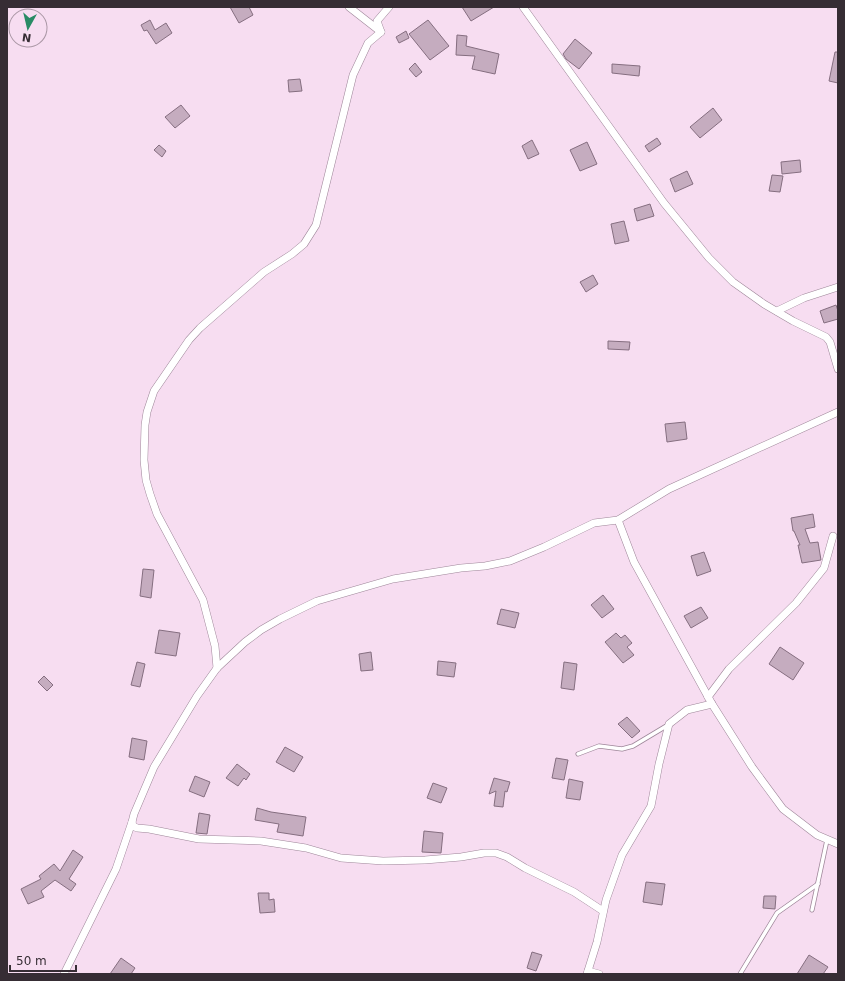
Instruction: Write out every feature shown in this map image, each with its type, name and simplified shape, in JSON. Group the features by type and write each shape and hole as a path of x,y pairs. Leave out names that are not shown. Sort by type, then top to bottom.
{"street":[{"path":"350,7 381,32"},
{"path":"381,32 377,21 388,7"},
{"path":"523,7 664,203 709,258 733,282 777,312 826,337 830,342 838,369"},
{"path":"217,668 214,646 202,600 163,526 146,480 144,460 147,412 154,391 189,340 200,328 264,272 292,254 304,244 311,234 316,225 353,75 368,43 381,32"},
{"path":"777,312 804,298 838,287"},
{"path":"64,974 116,869 137,806 154,767 197,696 217,668 261,630 317,601 393,579 461,568 499,564 530,553 594,523 618,520 670,489 838,412"},
{"path":"618,520 634,562 710,701 752,767 783,809 817,835 838,844"},
{"path":"599,974 588,972 597,942 606,900 622,855 651,806 669,724 687,710 710,701 729,669 796,603 824,568 833,536"},
{"path":"132,822 133,826 137,828 199,839 261,840 306,848 341,858 383,861 425,860 496,853 507,857 525,868 574,892 603,912"}],"lane":[{"path":"578,754 599,746 622,749 632,746 669,724"},
{"path":"812,910 827,840"},
{"path":"740,974 777,913 818,884"}],"building":[{"path":"230,7 249,7 253,15 239,23"},
{"path":"462,7 494,7 471,21"},
{"path":"150,20 155,30 166,23 172,33 156,44 147,30 144,31 141,25"},
{"path":"428,20 449,46 430,60 409,34"},
{"path":"406,31 409,38 399,43 396,37"},
{"path":"457,35 467,36 466,46 499,54 495,74 472,69 475,56 456,55"},
{"path":"575,39 592,53 579,69 566,59 563,54"},
{"path":"835,52 838,52 838,83 829,81"},
{"path":"415,63 422,72 416,77 409,69"},
{"path":"612,64 640,66 639,76 612,73"},
{"path":"300,79 302,91 289,92 288,80"},
{"path":"181,105 190,116 175,128 165,117"},
{"path":"713,108 722,120 700,138 690,127"},
{"path":"657,138 661,144 649,152 645,146"},
{"path":"532,140 539,154 528,159 522,146"},
{"path":"587,142 597,164 580,171 570,150"},
{"path":"159,145 166,151 162,157 154,150"},
{"path":"800,160 801,172 782,174 781,162"},
{"path":"687,171 693,184 675,192 670,179"},
{"path":"772,175 783,176 780,192 769,191"},
{"path":"650,204 654,216 637,221 634,209"},
{"path":"624,221 629,241 615,244 611,224"},
{"path":"593,275 598,284 586,292 580,282"},
{"path":"836,305 838,319 824,323 820,311"},
{"path":"608,341 630,342 629,350 608,349"},
{"path":"685,422 687,439 667,442 665,424"},
{"path":"813,514 815,527 805,529 810,543 818,542 821,560 802,563 798,545 800,545 793,531 791,518"},
{"path":"704,552 711,571 697,576 691,556"},
{"path":"143,569 154,570 151,598 140,596"},
{"path":"603,595 614,609 602,618 591,605"},
{"path":"701,607 708,618 691,628 684,616"},
{"path":"501,609 519,613 515,628 497,624"},
{"path":"159,630 180,633 176,656 155,653"},
{"path":"616,633 621,638 625,635 632,643 627,647 634,655 623,663 605,642"},
{"path":"780,647 804,663 793,680 769,664"},
{"path":"371,652 373,670 361,671 359,654"},
{"path":"438,661 456,663 454,677 437,675"},
{"path":"137,662 145,664 140,687 131,685"},
{"path":"564,662 577,664 574,690 561,688"},
{"path":"44,676 53,685 47,691 38,682"},
{"path":"627,717 640,731 632,738 618,724"},
{"path":"132,738 147,741 144,760 129,757"},
{"path":"285,747 303,757 294,772 276,762"},
{"path":"556,758 568,760 564,780 552,778"},
{"path":"237,764 250,774 246,780 244,778 238,786 226,778"},
{"path":"195,776 210,782 204,797 189,791"},
{"path":"494,778 510,782 507,792 505,791 503,807 494,806 496,791 489,794"},
{"path":"569,779 583,782 580,800 566,798"},
{"path":"433,783 447,788 441,803 427,798"},
{"path":"257,808 271,812 306,817 303,836 277,832 279,824 255,820"},
{"path":"199,813 210,815 207,834 196,833"},
{"path":"424,831 443,833 441,853 422,852"},
{"path":"73,850 83,857 69,879 76,884 71,891 55,880 41,891 44,897 28,904 21,889 41,879 39,876 54,864 60,871"},
{"path":"646,882 665,884 662,905 643,902"},
{"path":"258,893 269,893 269,900 274,899 275,912 260,913"},
{"path":"764,896 776,896 775,909 763,908"},
{"path":"532,952 542,955 536,971 527,968"},
{"path":"809,955 828,967 823,974 797,974"},
{"path":"121,958 135,968 131,974 110,974"}]}
